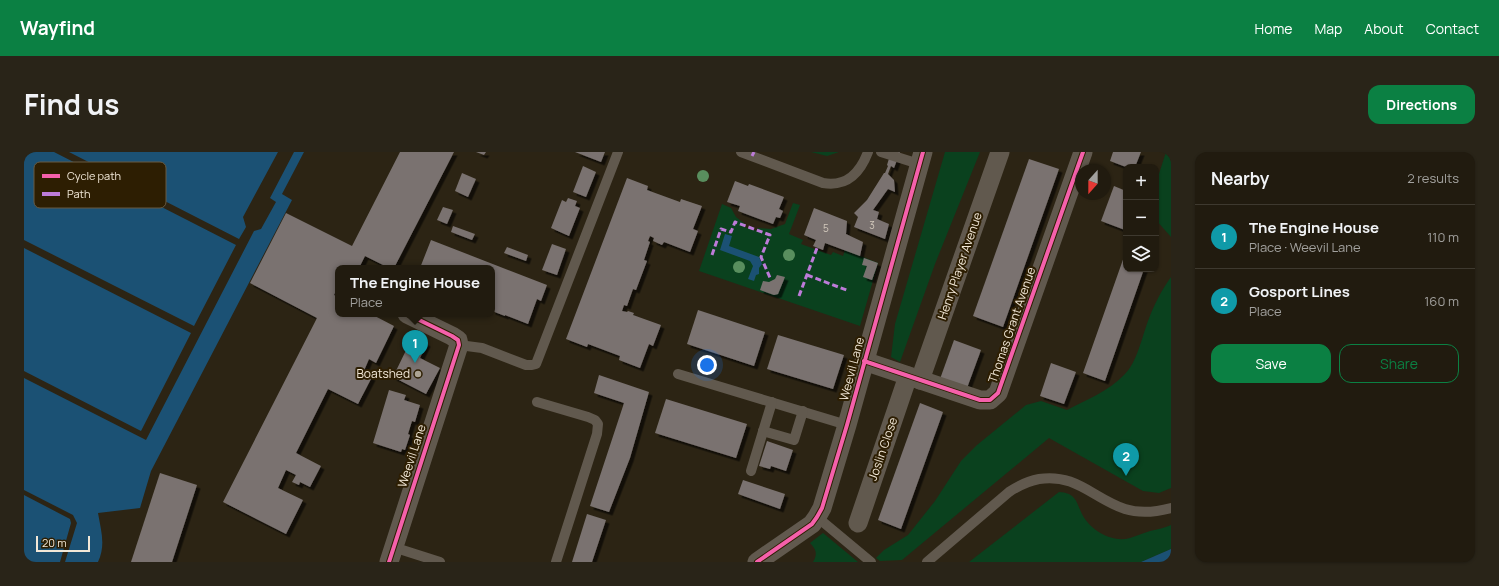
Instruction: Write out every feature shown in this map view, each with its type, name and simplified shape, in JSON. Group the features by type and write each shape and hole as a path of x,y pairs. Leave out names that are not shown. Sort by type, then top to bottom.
{"street":[{"name":"Henry Player Avenue","path":"914,378 1000,152"},
{"name":"Thomas Grant Avenue","path":"864,361 980,400 990,400 998,393 1083,152"},
{"name":"Weevil Lane","path":"757,562 804,530 817,517 826,498 921,158"},
{"path":"413,317 458,340 457,350"},
{"name":"Weevil Lane","path":"391,555 457,350"},
{"name":"Joslin Close","path":"858,523 914,378"}],"lane":[{"path":"457,350 482,348 526,364 536,364 618,152"},
{"path":"741,152 823,183 830,184 844,181 854,175 864,164 868,152"},
{"path":"881,152 921,158"},
{"path":"678,374 847,425"},
{"path":"537,402 588,417 598,424 597,434 556,562"},
{"path":"751,471 772,402"},
{"path":"763,431 794,440 803,411"},
{"path":"927,562 1012,490 1026,482 1053,478 1068,481 1111,503 1132,511 1147,512 1171,508"},
{"path":"817,517 871,562"},
{"path":"391,555 440,562"}],"green space":[{"path":"811,152 839,152 827,156"},
{"path":"945,152 980,152 935,264 900,362 891,357 895,324"},
{"path":"1166,152 1171,152 1171,237 1159,223 1159,174"},
{"path":"793,203 800,205 789,234 803,240 801,244 831,255 833,252 843,256 845,250 878,263 860,326 699,271 722,204 731,208 736,217 745,224 744,227 757,231 758,228 771,229 785,224"},
{"path":"1171,277 1171,488 1159,493 1143,491 1049,438 902,560 880,561 876,558 884,550 908,535 935,501 961,461 977,445 1026,405 1041,401 1067,410 1097,395 1119,380 1133,363 1153,309"},
{"path":"1059,492 1070,495 1074,498 1089,524 1099,532 1111,538 1130,538 1171,525 1171,549 1141,562 969,562"},
{"path":"823,533 858,562 813,562 816,552 810,543"}],"water":[{"path":"24,152 304,152 282,194 292,200 151,471 140,508 98,513 102,550 98,562 24,562"},
{"path":"725,234 732,236 729,246 759,257 762,264 759,268 759,274 756,275 754,281 748,279 753,266 750,261 720,250"},
{"path":"1171,549 1171,562 1141,562"}],"pier":[{"path":"54,152 69,152 89,162 74,162"},
{"path":"278,152 294,152 270,198 276,202 261,229 254,231 146,440 24,378 24,371 141,431 191,333 24,248 24,240 194,326 236,245 164,208 166,208 166,202 239,239 246,227 243,217"},
{"path":"24,490 73,515 77,523 65,562 60,562 71,523 70,519 24,495"}],"building":[{"path":"400,152 454,152 396,265 383,265 365,256 360,265 335,265 335,317 377,317 394,326 376,363 369,359 363,373 372,377 358,404 328,389 296,453 321,466 310,487 300,482 299,485 292,482 296,475 286,470 278,488 303,500 286,534 223,502 317,318 250,283 286,213 352,246"},
{"path":"476,152 486,152 484,155"},
{"path":"575,152 605,152 601,162"},
{"path":"891,152 900,152 894,168 891,166 888,174 894,180 895,192 888,189 873,210 879,212 877,219 889,224 885,239 854,227 858,217 854,213 867,200 885,173"},
{"path":"1113,152 1141,152 1136,164 1123,164 1123,166 1110,161"},
{"path":"1029,159 1059,169 1003,327 973,316"},
{"path":"583,166 596,172 586,197 573,192"},
{"path":"462,173 476,179 468,197 455,191"},
{"path":"627,178 648,186 647,190 680,202 681,199 702,206 693,229 698,231 690,252 664,242 662,245 653,241 654,238 650,236 648,241 650,242 644,260 647,261 636,290 633,289 627,306 624,305 622,311 634,313 633,315 661,325 653,346 649,344 640,368 619,360 620,356 588,344 587,347 566,339"},
{"path":"735,181 748,186 749,184 784,197 779,209 783,211 780,218 776,217 773,224 738,211 740,206 727,202"},
{"path":"1114,186 1123,190 1123,229 1101,221 1109,200 1111,200 1111,194"},
{"path":"568,198 577,201 575,206 580,208 569,236 551,228 562,200 566,202"},
{"path":"443,207 453,210 447,224 437,220"},
{"path":"814,208 847,221 846,234 863,242 860,256 825,243 823,250 813,246 816,240 804,235"},
{"path":"453,226 475,234 472,240 451,232"},
{"path":"431,240 547,285 541,301 537,299 528,324 495,312 495,265 421,265"},
{"path":"552,244 566,249 557,275 542,270"},
{"path":"507,247 528,255 526,261 504,253"},
{"path":"864,258 878,263 872,280 863,277 867,266 862,265"},
{"path":"1123,260 1123,272 1143,272 1105,381 1083,373"},
{"path":"777,275 785,277 778,294 774,295 760,290 763,281 769,282 775,279"},
{"path":"698,310 765,332 754,366 687,344"},
{"path":"778,335 844,355 833,389 767,369"},
{"path":"413,336 427,343 420,358 440,368 426,394 393,377"},
{"path":"954,340 981,350 967,388 940,379"},
{"path":"1051,363 1076,372 1064,404 1040,396"},
{"path":"599,375 649,392 630,458 609,512 590,506 624,403 594,393"},
{"path":"389,390 406,395 404,400 420,405 415,422 412,421 408,434 410,435 405,450 402,449 401,452 373,443"},
{"path":"666,399 747,424 736,458 655,433"},
{"path":"920,403 943,412 901,529 878,520"},
{"path":"767,441 793,450 786,471 771,466 770,469 759,466"},
{"path":"160,473 197,485 172,562 131,562"},
{"path":"743,480 785,494 780,509 738,494"},
{"path":"587,514 606,520 592,562 572,562"}],"marked path":[{"path":"752,156 754,152"},
{"path":"712,255 721,229 731,232 735,222 770,235 761,257 771,280"},
{"path":"799,296 817,248"},
{"path":"807,275 849,291"}],"cycle path":[{"path":"757,562 812,524 822,508 847,425 923,152"},
{"path":"864,361 980,400 990,400 998,393 1083,152"},
{"path":"389,562 459,345 458,340 452,336 413,317"}],"place":[{"name":"The Engine House","path":"415,363"},
{"name":"Boatshed","path":"418,374"},
{"name":"Gosport Lines","path":"1126,476"}]}
